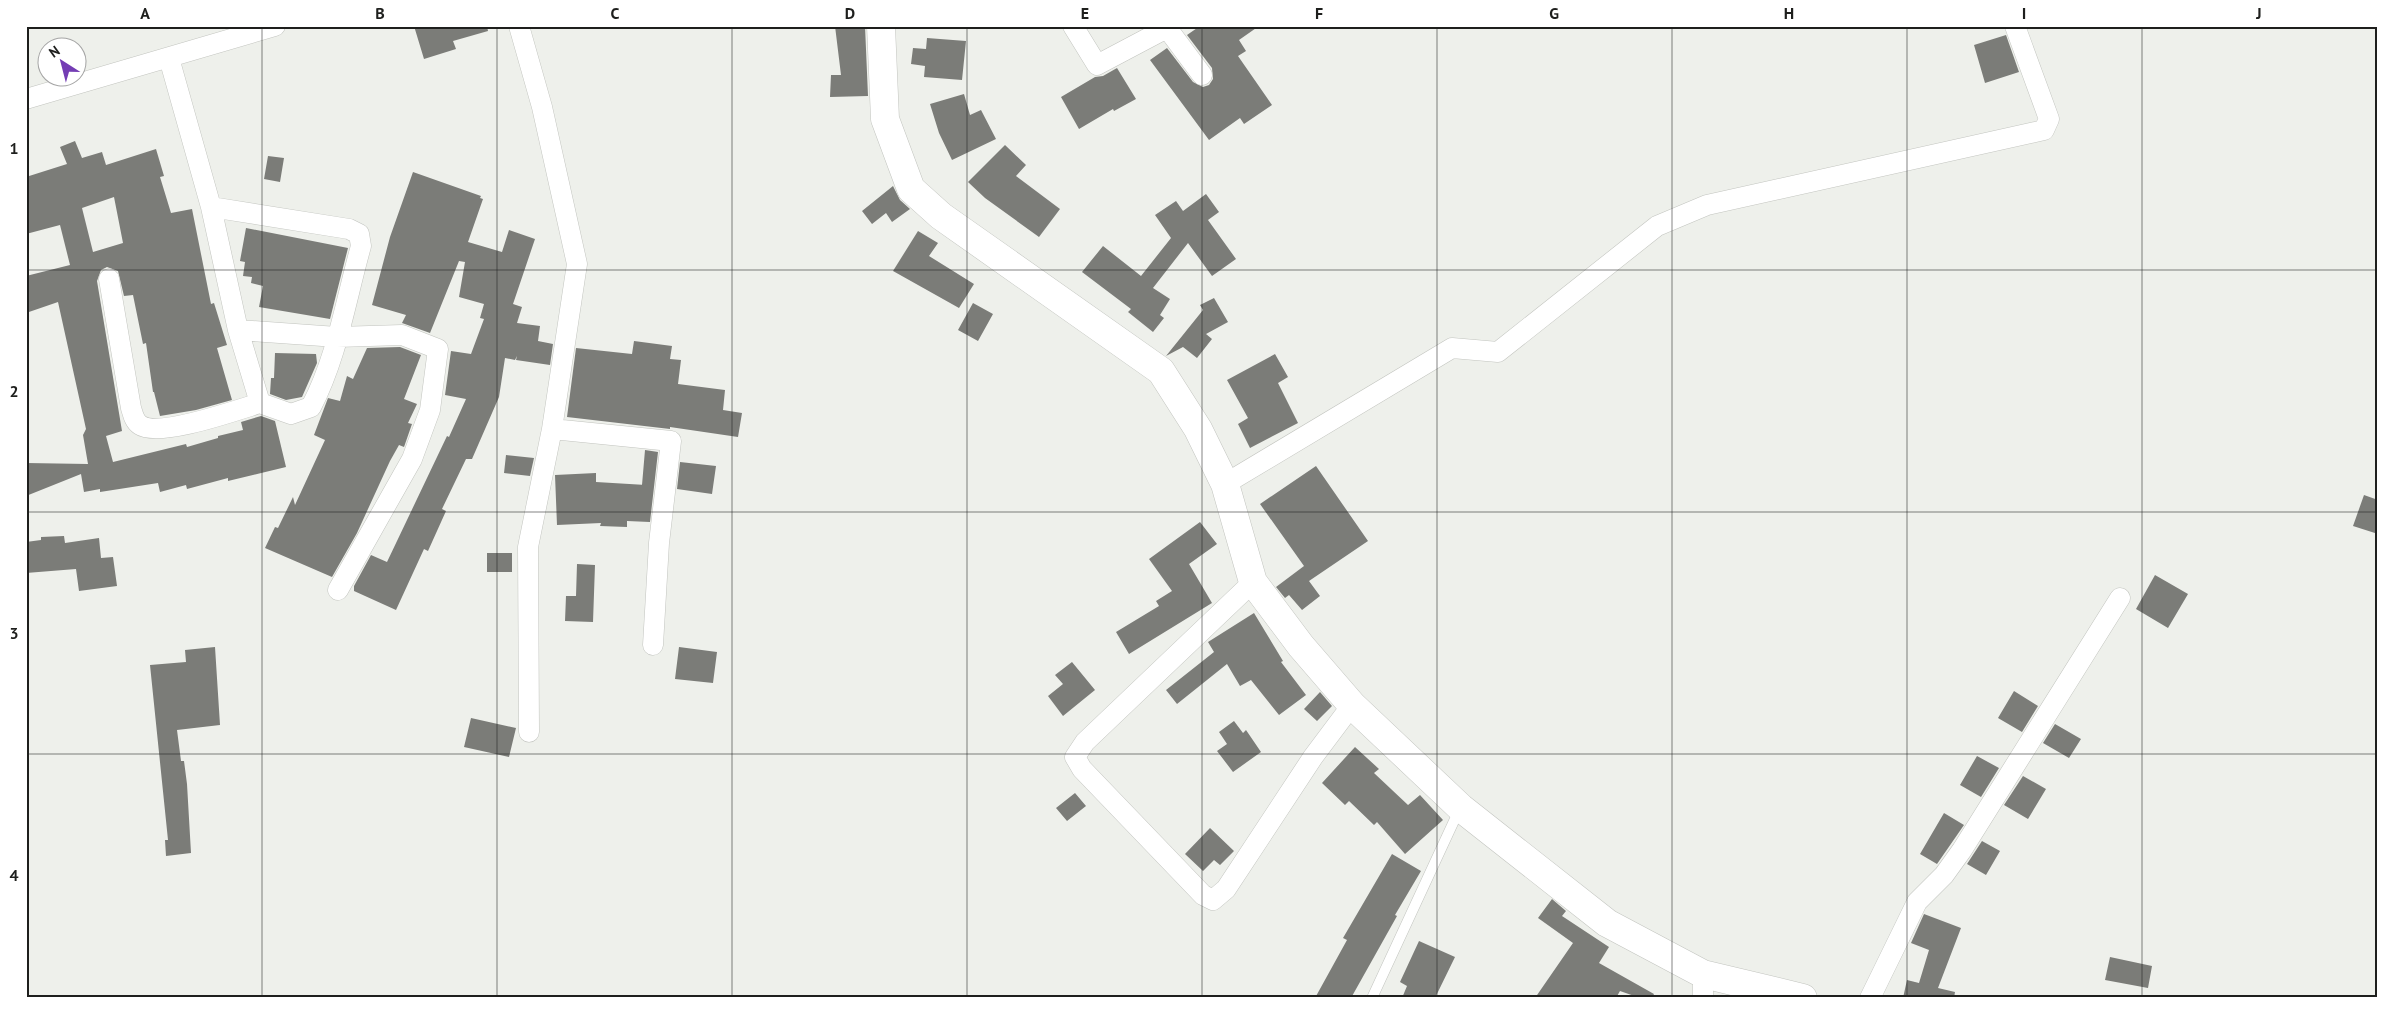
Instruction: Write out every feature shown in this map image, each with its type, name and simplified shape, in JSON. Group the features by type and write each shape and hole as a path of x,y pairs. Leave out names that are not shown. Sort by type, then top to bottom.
{"street":[{"path":"26,99 275,26"},
{"path":"519,26 542,106 577,264 552,429 528,547 529,732"},
{"path":"880,26 885,119 911,189 948,222 1161,371 1198,429 1225,484 1252,582 1301,646 1352,704 1461,808 1607,923 1703,986 1803,998"},
{"path":"1073,26 1097,65 1167,28 1202,75"},
{"path":"1225,484 1452,348 1498,352 1657,226 1707,204 2044,130 2049,118 2015,26"},
{"path":"169,58 211,206 238,330 260,403"},
{"path":"109,279 131,408 134,418 140,425 150,428 183,426 260,403 291,414 311,407 323,384 337,337 361,246 359,234 349,230 211,206"},
{"path":"238,330 337,337 402,335 438,349 430,410 412,459 338,590"},
{"path":"552,429 672,441 659,544 653,645"},
{"path":"1252,582 1085,742 1075,757 1082,769 1204,895 1213,900 1226,889 1313,757 1352,704"},
{"path":"1870,998 1917,902 1944,874 1962,850 2120,598"}],"lane":[{"path":"1372,998 1461,808"}],"building":[{"path":"414,26 487,26 488,31 453,41 456,49 424,59"},
{"path":"835,26 865,26 868,96 830,97 831,75 841,75"},
{"path":"1200,26 1259,26 1239,40 1246,51 1238,56 1272,105 1244,124 1240,118 1209,140 1150,60 1167,48 1193,82 1203,87 1209,85 1213,79 1212,68 1187,35"},
{"path":"2006,35 2019,72 1985,83 1974,45"},
{"path":"927,38 966,41 962,80 924,77 925,66 911,64 913,48 926,49"},
{"path":"1117,68 1136,99 1114,111 1113,109 1079,129 1061,97 1095,77 1103,76"},
{"path":"964,94 970,115 981,110 996,139 952,160 939,133 930,104"},
{"path":"75,141 82,158 102,152 106,165 156,149 164,176 160,177 171,213 192,209 211,304 214,303 227,345 217,348 232,400 196,410 160,416 153,392 146,343 143,344 133,295 124,296 118,271 107,267 101,270 97,281 122,431 106,436 113,462 186,444 187,447 218,438 218,436 243,430 241,422 261,416 275,421 286,467 228,481 228,478 187,489 186,485 160,492 158,483 100,492 100,489 84,492 81,474 26,496 26,463 88,464 83,435 86,429 58,302 26,313 26,276 70,265 60,225 26,234 26,177 67,164 60,147","holes":["114,197 123,243 93,252 82,208"]},
{"path":"1005,145 1026,165 1016,176 1060,209 1039,237 985,198 968,182"},
{"path":"268,156 284,158 280,182 264,179"},
{"path":"413,172 481,196 480,198 483,199 468,242 502,252 509,230 535,239 513,304 522,307 517,323 540,326 538,341 553,344 550,365 516,360 517,356 515,360 505,358 499,397 472,459 466,459 442,509 446,511 428,551 424,549 396,610 354,591 354,586 371,555 387,562 447,436 449,437 466,399 445,395 451,351 471,354 484,319 480,318 484,304 459,297 465,262 459,261 430,333 402,323 406,315 372,305 390,237"},
{"path":"893,186 900,200 910,209 892,222 886,213 872,224 862,211"},
{"path":"1206,194 1219,212 1208,220 1236,259 1212,276 1188,243 1153,288 1170,299 1160,315 1164,318 1153,332 1128,312 1131,309 1082,272 1103,246 1141,276 1171,238 1155,215 1176,201 1183,211"},
{"path":"246,228 348,248 330,319 259,307 263,286 251,283 252,277 243,276 245,262 240,261"},
{"path":"918,231 938,243 929,256 974,284 959,308 893,271"},
{"path":"1214,298 1228,322 1206,334 1212,339 1197,358 1183,347 1166,356 1203,310 1200,305"},
{"path":"973,303 993,314 978,341 958,330"},
{"path":"634,341 672,346 670,359 681,360 678,384 725,390 723,410 742,413 738,437 670,427 670,429 567,417 576,348 632,354"},
{"path":"400,347 421,355 404,399 417,404 408,423 412,424 404,447 399,445 390,461 357,533 332,577 265,548 275,527 278,528 293,497 295,505 325,440 314,435 328,398 340,401 347,376 353,379 367,348"},
{"path":"275,353 316,354 317,363 302,397 286,400 270,394 271,378 274,378"},
{"path":"1275,354 1288,377 1278,383 1298,423 1250,448 1238,424 1248,418 1227,380"},
{"path":"645,450 658,452 650,522 627,521 627,527 600,526 601,523 557,525 555,475 596,473 596,482 642,485"},
{"path":"506,455 534,458 530,476 504,473"},
{"path":"680,462 716,466 712,494 677,489"},
{"path":"1316,466 1368,541 1309,581 1320,596 1302,610 1289,595 1285,598 1276,587 1304,566 1260,504"},
{"path":"2364,495 2378,500 2378,534 2353,526"},
{"path":"1200,522 1217,544 1189,564 1212,603 1129,654 1116,632 1159,606 1156,601 1172,591 1149,559"},
{"path":"64,536 65,543 99,538 101,558 113,557 117,586 79,591 76,569 26,573 26,542 41,540 41,537"},
{"path":"487,553 512,553 512,572 487,572"},
{"path":"577,564 595,565 593,622 565,621 566,596 576,596"},
{"path":"2155,575 2188,594 2168,628 2136,609"},
{"path":"1254,613 1283,661 1281,662 1306,695 1279,715 1251,680 1240,686 1227,664 1177,704 1166,690 1214,652 1208,642"},
{"path":"215,647 220,725 177,730 181,761 184,761 187,784 191,853 166,856 165,840 168,840 150,665 186,662 185,650"},
{"path":"679,647 717,652 713,683 675,679"},
{"path":"1072,662 1095,690 1063,716 1048,696 1063,684 1055,675"},
{"path":"2014,691 2038,706 2022,732 1998,718"},
{"path":"1320,692 1332,706 1317,721 1304,709"},
{"path":"471,718 516,728 509,757 464,747"},
{"path":"1234,721 1243,733 1246,730 1261,752 1233,772 1217,751 1227,744 1219,732"},
{"path":"2055,724 2081,739 2069,758 2043,743"},
{"path":"1355,747 1379,769 1374,773 1408,805 1420,795 1443,820 1405,854 1377,822 1374,825 1349,801 1345,805 1322,783"},
{"path":"1977,756 1999,768 1981,797 1960,785"},
{"path":"2023,776 2046,789 2028,819 2004,805"},
{"path":"1075,793 1086,806 1067,821 1056,808"},
{"path":"1944,813 1964,825 1937,864 1920,854"},
{"path":"1210,828 1234,851 1220,865 1214,860 1203,871 1185,854"},
{"path":"1982,841 2000,851 1986,875 1967,864"},
{"path":"1392,854 1421,871 1395,915 1397,916 1351,998 1315,998 1347,940 1343,938"},
{"path":"1552,899 1566,911 1562,916 1609,947 1599,963 1654,994 1652,998 1640,998 1620,991 1616,998 1535,998 1573,943 1538,918"},
{"path":"1924,914 1961,928 1938,988 1955,992 1954,998 1903,998 1907,980 1919,983 1929,950 1911,943"},
{"path":"1419,941 1455,957 1435,998 1402,998 1407,986 1400,982"},
{"path":"2110,957 2152,966 2148,988 2105,980"}]}
